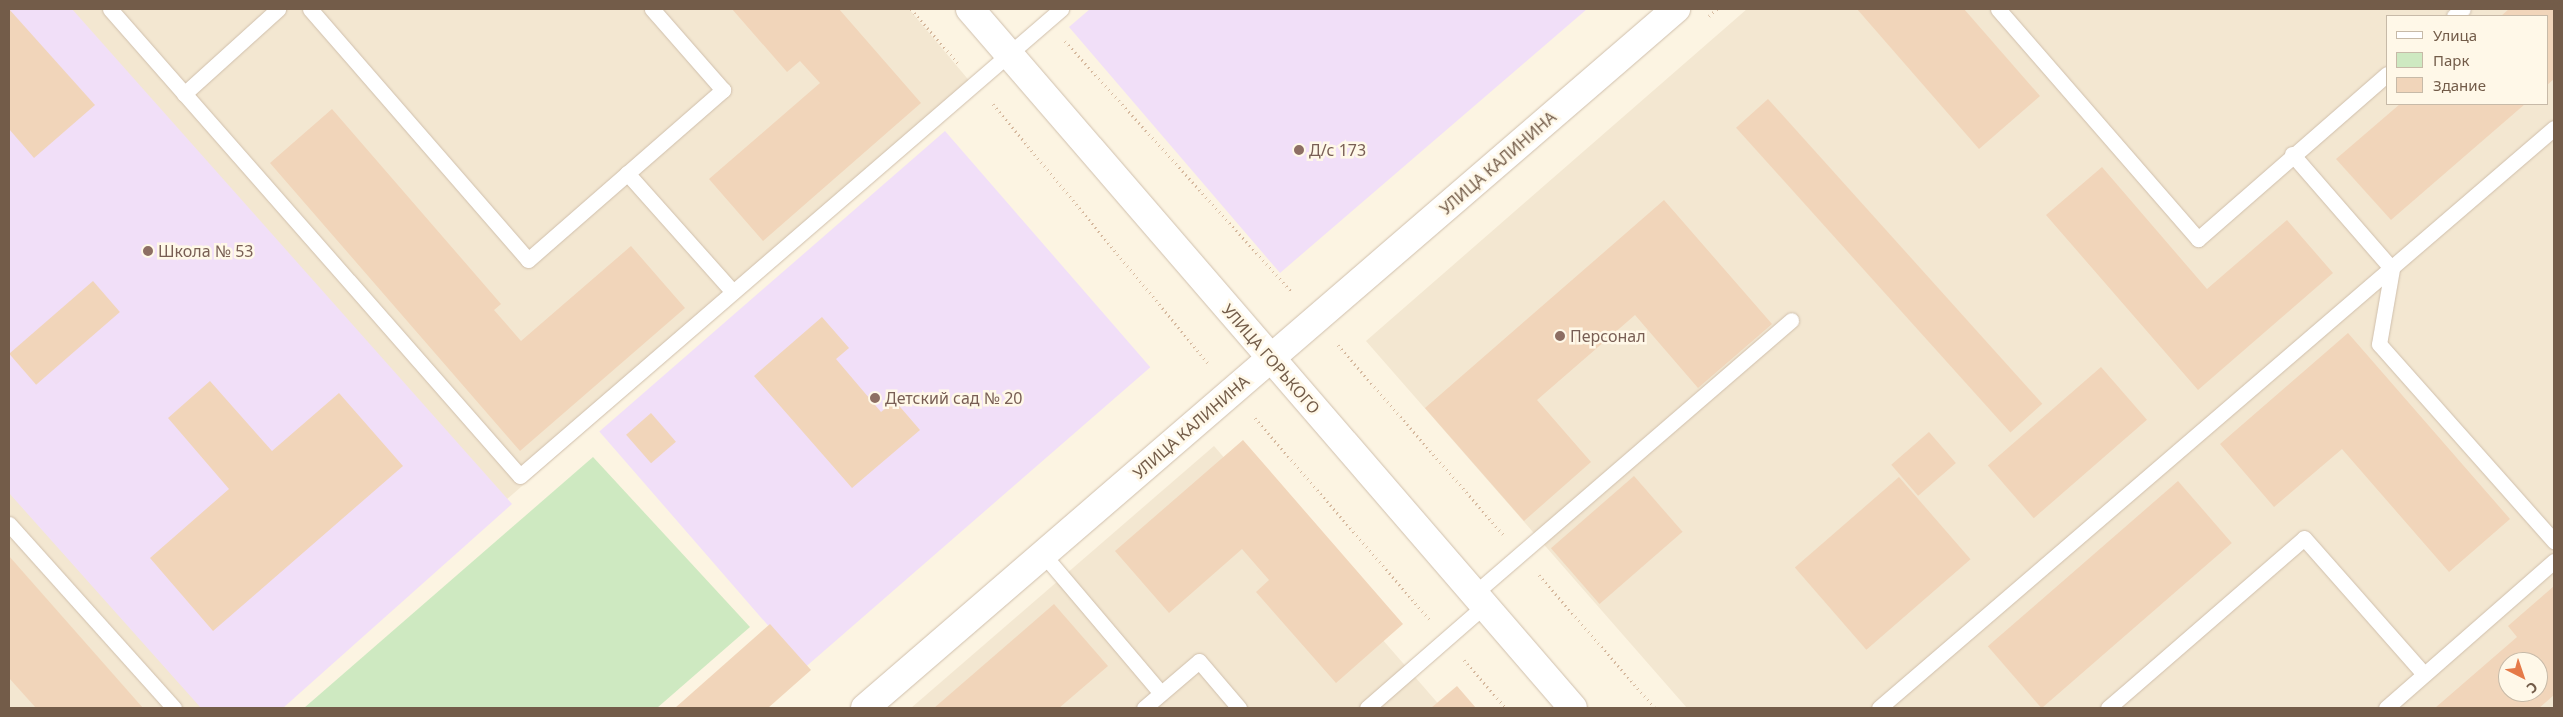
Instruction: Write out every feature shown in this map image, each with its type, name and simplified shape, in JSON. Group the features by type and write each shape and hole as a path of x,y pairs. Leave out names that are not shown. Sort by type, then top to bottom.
{"street":[{"name":"УЛИЦА ГОРЬКОГО","path":"970,9 1010,53 1269,359 1573,708"},
{"name":"УЛИЦА КАЛИНИНА","path":"865,708 1676,9"}],"lane":[{"path":"110,9 520,476 1061,9"},
{"path":"184,94 278,9"},
{"path":"310,9 528,260 722,90 652,9"},
{"path":"1998,9 2198,239 2292,154 2386,75"},
{"path":"1879,708 2554,128"},
{"path":"2292,154 2392,269"},
{"path":"627,173 733,292"},
{"path":"2392,269 2379,344 2554,541"},
{"path":"1367,708 1446,639 1520,553 1791,320"},
{"path":"9,524 174,708"},
{"path":"2108,708 2304,538 2424,674"},
{"path":"1043,554 1161,694"},
{"path":"2386,708 2554,561"},
{"path":"1144,708 1199,661 1239,708"}],"path":[{"path":"911,9 975,82 1208,363"},
{"path":"1047,21 1291,291"},
{"path":"1334,342 1655,708"},
{"path":"1251,414 1506,708"}],"shaded area":[{"path":"9,9 909,9 977,90 267,708 9,708"},
{"name":"Школа № 53","path":"9,9 72,9 512,504 283,708 201,708 9,493"},
{"name":"Д/с 173","path":"1090,9 1587,9 1280,273 1069,27"},
{"path":"1747,9 2554,9 2554,708 1687,708 1366,341"},
{"name":"Детский сад № 20","path":"945,131 1150,367 805,668 599,431"},
{"path":"1214,446 1442,708 911,708"}],"green space":[{"path":"593,457 750,627 657,708 304,708"}],"building":[{"path":"9,9 95,105 34,158 9,129"},
{"path":"732,9 839,9 921,103 763,241 709,179 820,83 800,61 787,72"},
{"path":"1857,9 1964,9 2040,96 1979,149"},
{"path":"2509,9 2554,9 2554,79 2548,84 2548,15 2502,15"},
{"path":"1768,99 2042,404 2010,432 1736,128"},
{"path":"2399,105 2524,105 2391,220 2336,159"},
{"path":"332,109 501,304 494,310 521,341 631,246 685,308 520,451 270,163"},
{"path":"2102,167 2207,289 2287,220 2333,273 2198,390 2046,215"},
{"path":"1664,200 1772,324 1698,388 1635,315 1537,400 1591,462 1524,521 1425,408"},
{"path":"93,281 120,312 36,385 9,354"},
{"path":"822,317 849,348 836,359 881,412 895,401 920,430 852,488 754,376"},
{"path":"2348,333 2510,519 2449,572 2342,449 2274,507 2220,444"},
{"path":"2101,367 2147,420 2034,518 1988,465"},
{"path":"210,381 272,451 339,393 403,466 213,631 150,558 229,489 168,418"},
{"path":"651,413 676,442 651,463 626,435"},
{"path":"1929,432 1956,463 1918,496 1891,465"},
{"path":"1243,440 1403,624 1336,683 1256,592 1269,580 1242,549 1169,613 1115,551"},
{"path":"1634,476 1683,532 1600,604 1551,548"},
{"path":"1899,477 1971,559 1866,650 1795,568"},
{"path":"2178,481 2232,543 2042,708 1988,646"},
{"path":"9,556 143,708 36,708 9,678"},
{"path":"2554,586 2554,695 2548,700 2548,652 2500,652 2517,637 2508,626"},
{"path":"1054,604 1108,666 1059,708 934,708"},
{"path":"770,624 811,670 768,708 675,708"},
{"path":"2498,653 2498,702 2546,702 2539,708 2435,708"},
{"path":"1457,686 1476,708 1431,708"}],"place":[{"name":"Д/с 173","path":"1299,150"},
{"name":"Школа № 53","path":"148,251"},
{"name":"Персонал","path":"1560,336"},
{"name":"Детский сад № 20","path":"875,398"}]}
